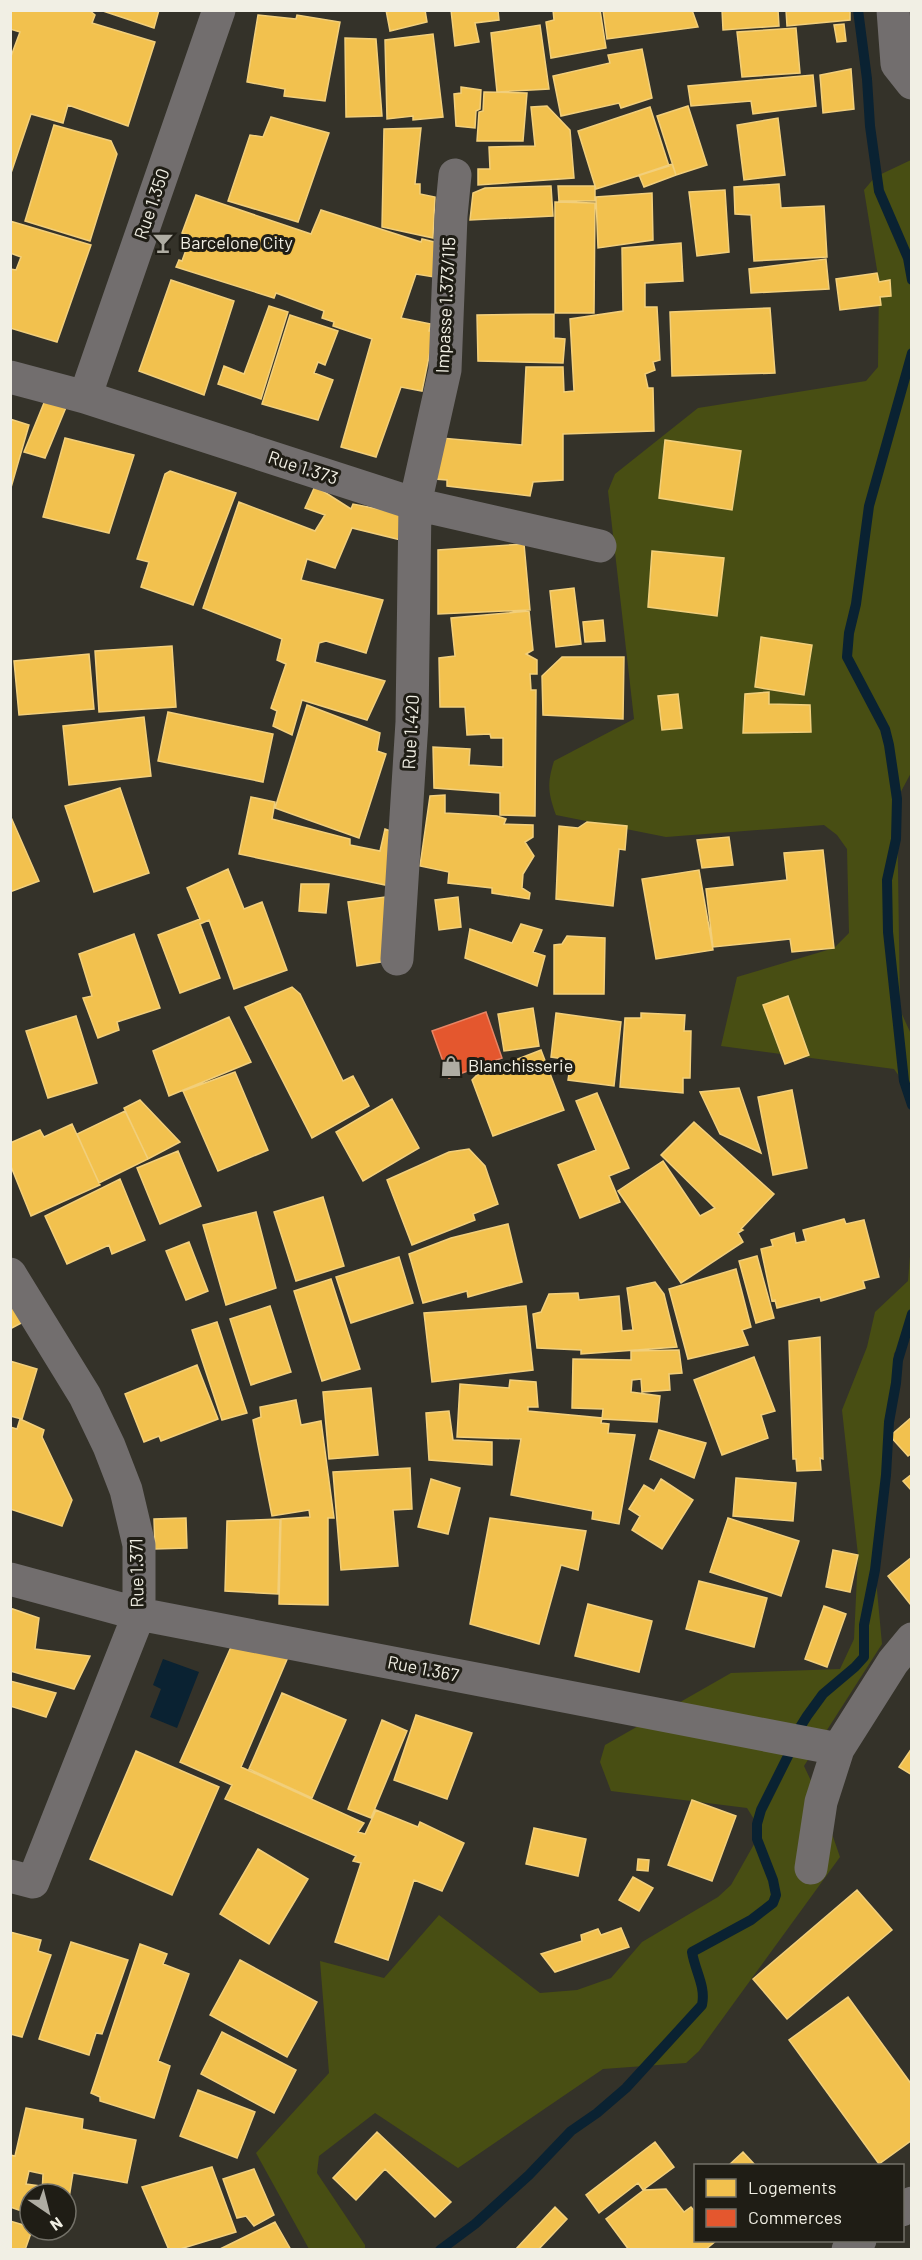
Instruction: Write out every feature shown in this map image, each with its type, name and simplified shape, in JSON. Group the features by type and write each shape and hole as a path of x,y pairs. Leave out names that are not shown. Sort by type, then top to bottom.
{"street":[{"name":"Rue 1.350","path":"85,397 219,10"},
{"path":"893,10 897,64 912,82"},
{"name":"Impasse 1.373/115","path":"415,504 445,370 451,216 455,175"},
{"name":"Rue 1.373","path":"10,377 85,397 415,504 600,546"},
{"name":"Rue 1.420","path":"397,959 412,722 415,504"},
{"name":"Rue 1.371","path":"10,1274 85,1396 109,1446 126,1490 139,1545 139,1614 22,1879"},
{"name":"Rue 1.367","path":"10,1578 139,1614 838,1749"},
{"path":"811,1868 821,1802 838,1749 893,1662 912,1639"}],"green space":[{"path":"911,160 912,771 897,799 900,1010 911,1034 911,1093 894,1069 721,1046 737,977 834,948 849,933 847,849 837,835 824,825 666,837 556,815 549,788 554,761 634,719 608,491 615,474 698,408 866,381 878,367 879,282 864,190 875,177"},
{"path":"911,1244 911,1338 894,1353 890,1436 875,1569 882,1644 804,1766 821,1802 840,1857 699,2051 686,2063 603,2069 458,2168 375,2113 319,2156 317,2173 365,2245 365,2249 309,2249 256,2153 329,2073 320,1961 384,1978 439,1915 540,1993 577,1990 611,1978 642,1942 718,1897 731,1885 757,1839 757,1824 747,1808 611,1791 600,1762 605,1745 731,1673 840,1669 854,1639 858,1555 842,1410 867,1347 875,1312 908,1281"}],"water":[{"path":"163,1659 199,1672 177,1728 150,1717 161,1689 153,1685"}],"building: Logements":[{"path":"10,10 89,10 95,15 92,23 155,42 128,126 68,105 63,123 31,114 10,176 10,59 20,32 10,29"},
{"path":"100,10 159,10 154,28"},
{"path":"386,10 425,10 427,22 390,31"},
{"path":"451,10 498,10 499,20 475,23 479,42 455,46"},
{"path":"553,10 600,10 606,48 551,58 546,22 554,20"},
{"path":"603,10 692,10 698,27 607,39"},
{"path":"722,10 778,10 779,26 723,30"},
{"path":"786,10 850,10 850,20 787,26"},
{"path":"258,15 296,19 297,15 340,22 325,101 284,96 285,89 247,82"},
{"path":"844,24 846,41 837,42 834,25"},
{"path":"540,25 549,89 497,92 491,33"},
{"path":"796,28 800,73 742,77 737,32"},
{"path":"433,34 443,117 413,120 413,116 387,119 385,40"},
{"path":"345,38 376,39 382,116 346,117"},
{"path":"642,49 652,98 621,108 619,103 561,116 553,76 610,63 608,55"},
{"path":"851,69 854,109 823,113 820,75"},
{"path":"813,75 816,106 753,114 751,101 691,106 688,86"},
{"path":"461,87 481,90 480,109 476,111 475,128 456,126 454,94 461,93"},
{"path":"484,92 527,93 523,141 477,141 479,112 483,111"},
{"path":"547,106 570,130 574,178 478,185 478,169 490,169 489,147 535,146 531,107"},
{"path":"688,106 707,165 676,175 657,116"},
{"path":"650,107 669,166 596,189 578,131"},
{"path":"271,117 329,133 298,222 228,201 250,135 263,137"},
{"path":"778,118 785,175 744,180 737,125"},
{"path":"54,125 111,141 117,154 90,241 25,221"},
{"path":"421,128 415,184 420,184 420,194 435,197 433,238 382,227 384,129"},
{"path":"672,164 676,175 644,187 639,175"},
{"path":"779,184 781,208 824,206 827,257 754,261 751,215 735,214 734,187"},
{"path":"551,186 553,216 470,220 473,193 485,188"},
{"path":"558,186 595,186 595,201 559,201"},
{"path":"725,190 729,252 697,256 689,192"},
{"path":"652,193 653,240 598,248 596,197"},
{"path":"196,195 311,234 321,210 421,242 422,239 439,243 434,277 416,274 401,318 431,324 429,331 434,332 422,391 401,387 376,457 341,447 372,339 333,326 334,322 322,318 324,311 276,293 274,298 176,267 179,260 182,261 191,236 182,233"},
{"path":"555,202 595,203 594,313 555,313"},
{"path":"10,221 91,245 57,342 10,328 10,269 16,270 21,257 10,253"},
{"path":"681,243 683,281 645,283 645,307 657,307 660,360 653,362 655,370 645,374 648,388 653,388 654,431 563,434 563,480 533,482 530,496 447,486 447,480 435,479 441,438 522,445 526,367 563,367 564,392 574,391 570,319 623,311 622,248"},
{"path":"826,259 829,289 751,293 749,269"},
{"path":"877,273 879,282 890,280 891,296 880,297 881,305 840,310 836,279"},
{"path":"171,280 234,301 204,395 139,371"},
{"path":"269,306 288,312 261,399 218,384 224,366 244,374"},
{"path":"770,308 775,373 672,376 670,312"},
{"path":"554,314 554,338 565,339 563,363 478,361 477,315"},
{"path":"290,315 338,331 325,365 318,362 314,373 333,380 318,420 262,404"},
{"path":"46,398 67,405 45,458 24,452"},
{"path":"10,419 29,425 10,491"},
{"path":"65,438 134,455 109,533 43,517"},
{"path":"665,440 741,451 732,510 659,498"},
{"path":"170,471 236,493 193,605 141,587 149,562 137,559 165,474"},
{"path":"315,486 351,509 353,504 409,515 405,541 352,528 335,568 307,559 301,580 383,600 366,653 326,641 319,643 315,662 385,681 367,720 302,700 292,735 273,726 277,711 271,708 286,664 277,660 282,639 203,608 239,502 315,531 325,515 305,508"},
{"path":"524,544 530,610 438,614 438,550"},
{"path":"652,551 724,558 717,616 648,607"},
{"path":"574,588 581,644 556,647 550,591"},
{"path":"529,611 533,650 526,654 537,660 537,674 530,674 531,690 536,690 535,816 500,815 500,793 434,788 433,747 470,749 469,765 503,767 503,738 491,738 490,734 467,735 465,707 440,707 439,658 455,656 451,618"},
{"path":"603,620 605,641 585,642 583,622"},
{"path":"761,637 812,645 804,695 755,687"},
{"path":"172,646 176,707 99,712 95,651"},
{"path":"89,654 94,709 19,715 14,661"},
{"path":"562,657 624,657 623,719 543,715 542,676"},
{"path":"769,692 769,704 810,705 811,732 743,733 745,694"},
{"path":"678,694 682,728 662,730 658,696"},
{"path":"307,705 380,733 377,751 386,754 359,838 275,808"},
{"path":"168,712 273,734 263,782 158,761"},
{"path":"144,717 151,776 69,785 63,726"},
{"path":"120,788 149,873 94,892 65,806"},
{"path":"445,795 445,813 497,816 506,819 504,824 533,825 533,837 525,842 534,856 523,874 522,888 530,893 529,899 492,893 492,888 448,883 449,872 420,866 430,796"},
{"path":"251,797 275,802 272,819 350,839 350,845 380,851 385,829 399,834 390,886 239,854"},
{"path":"10,815 39,881 10,892"},
{"path":"587,822 627,826 625,850 619,849 613,906 556,899 559,826 578,828"},
{"path":"729,837 733,865 702,868 697,840"},
{"path":"823,850 834,948 792,952 790,939 713,947 706,889 787,880 784,853"},
{"path":"228,869 244,909 262,902 287,970 234,989 209,920 200,924 220,978 180,993 158,935 200,919 187,888"},
{"path":"699,870 713,950 656,959 642,879"},
{"path":"301,884 329,884 326,913 299,911"},
{"path":"385,897 394,960 357,966 348,902"},
{"path":"458,897 461,927 439,930 435,900"},
{"path":"521,924 542,930 533,952 545,956 537,986 465,958 470,929 512,943"},
{"path":"134,934 160,1008 117,1022 119,1030 98,1038 83,998 92,996 79,954"},
{"path":"567,936 605,938 604,994 554,994 554,945 562,944"},
{"path":"292,987 300,994 343,1081 353,1076 369,1106 312,1138 245,1007"},
{"path":"788,996 809,1055 785,1064 763,1005"},
{"path":"533,1008 539,1046 504,1051 498,1014"},
{"path":"556,1013 621,1022 614,1086 568,1080 571,1060 551,1057"},
{"path":"641,1013 685,1015 684,1031 691,1031 690,1078 683,1078 683,1093 620,1087 625,1018 641,1018"},
{"path":"76,1016 97,1083 48,1098 26,1031"},
{"path":"229,1017 251,1062 169,1096 153,1051"},
{"path":"541,1050 564,1110 493,1136 472,1080 477,1075"},
{"path":"235,1072 268,1150 218,1171 183,1091"},
{"path":"739,1088 761,1153 720,1134 700,1092"},
{"path":"792,1090 807,1168 773,1175 758,1097"},
{"path":"597,1093 629,1168 609,1176 620,1202 580,1218 558,1165 596,1150 576,1101"},
{"path":"392,1099 419,1148 363,1181 336,1132"},
{"path":"140,1100 180,1142 148,1159 124,1108"},
{"path":"125,1111 148,1159 99,1183 77,1134"},
{"path":"694,1122 774,1194 738,1233 743,1242 681,1283 618,1191 663,1161 700,1216 715,1208 661,1155"},
{"path":"72,1124 100,1185 31,1216 10,1164 10,1143 40,1130 44,1137"},
{"path":"469,1149 485,1166 498,1204 473,1214 475,1220 412,1245 387,1180 449,1152"},
{"path":"178,1151 201,1206 160,1224 137,1168"},
{"path":"120,1179 145,1240 112,1254 109,1245 67,1264 45,1216"},
{"path":"323,1197 344,1266 296,1281 274,1212"},
{"path":"256,1212 276,1288 226,1305 203,1225"},
{"path":"844,1219 846,1224 864,1220 879,1277 863,1281 865,1288 821,1301 820,1297 777,1308 775,1300 772,1301 761,1249 773,1246 771,1240 794,1233 796,1243 806,1241 803,1230"},
{"path":"508,1224 522,1282 468,1297 467,1291 423,1303 409,1254 451,1238"},
{"path":"189,1242 208,1291 186,1300 166,1251"},
{"path":"757,1256 774,1318 756,1323 739,1261"},
{"path":"399,1257 413,1303 351,1323 336,1277"},
{"path":"736,1269 751,1327 742,1330 748,1345 688,1359 669,1289"},
{"path":"331,1279 360,1369 322,1381 294,1291"},
{"path":"655,1282 664,1294 677,1347 581,1354 581,1350 537,1348 533,1314 541,1312 549,1294 578,1293 579,1300 619,1296 622,1331 633,1330 627,1288"},
{"path":"10,1288 29,1319 10,1329"},
{"path":"270,1306 291,1372 251,1385 230,1319"},
{"path":"526,1306 533,1370 432,1382 424,1313"},
{"path":"217,1322 247,1413 222,1420 192,1330"},
{"path":"820,1337 823,1459 820,1458 821,1470 797,1471 796,1459 793,1459 789,1341"},
{"path":"679,1350 682,1373 669,1374 670,1390 642,1392 641,1379 632,1380 631,1392 660,1396 657,1422 602,1419 603,1409 572,1408 573,1359 631,1360 631,1351"},
{"path":"754,1357 775,1411 761,1415 768,1438 722,1455 694,1380"},
{"path":"10,1361 37,1369 22,1419 10,1416"},
{"path":"197,1365 218,1419 161,1441 159,1436 144,1442 125,1394"},
{"path":"510,1380 536,1382 538,1407 528,1407 528,1411 602,1418 601,1423 609,1424 608,1433 635,1435 619,1524 592,1519 593,1511 511,1495 521,1439 457,1437 460,1384 509,1388"},
{"path":"371,1388 378,1455 329,1459 323,1392"},
{"path":"296,1400 301,1425 321,1421 334,1518 328,1518 328,1605 279,1604 281,1519 310,1517 309,1510 272,1516 253,1420 261,1417 260,1407"},
{"path":"449,1411 453,1440 492,1442 492,1465 429,1460 426,1413"},
{"path":"912,1417 912,1453 908,1456 890,1436"},
{"path":"20,1419 44,1430 42,1437 72,1500 62,1526 10,1509 10,1427 17,1429"},
{"path":"659,1430 706,1443 694,1478 650,1459"},
{"path":"410,1468 412,1509 393,1510 398,1566 341,1570 333,1472"},
{"path":"912,1474 912,1491 903,1481"},
{"path":"736,1478 796,1483 793,1521 733,1516"},
{"path":"431,1479 460,1488 448,1534 418,1527"},
{"path":"661,1479 693,1500 662,1549 632,1530 640,1516 629,1509 644,1485 654,1491"},
{"path":"186,1518 187,1548 155,1549 154,1519"},
{"path":"490,1518 586,1531 578,1570 561,1565 539,1644 470,1624"},
{"path":"728,1518 799,1541 781,1596 710,1572"},
{"path":"280,1519 278,1594 225,1591 227,1521"},
{"path":"833,1550 858,1555 850,1592 826,1587"},
{"path":"912,1557 912,1604 911,1605 888,1576"},
{"path":"699,1581 767,1598 754,1647 686,1629"},
{"path":"588,1604 652,1621 639,1672 575,1656"},
{"path":"824,1606 846,1614 827,1667 805,1659"},
{"path":"10,1608 39,1618 35,1649 90,1656 74,1689 10,1671"},
{"path":"231,1647 288,1657 241,1767 364,1823 358,1832 365,1834 376,1810 418,1827 420,1822 464,1843 442,1891 414,1880 388,1960 335,1942 361,1863 353,1861 356,1856 225,1799 232,1785 180,1762"},
{"path":"10,1681 56,1693 46,1717 10,1706"},
{"path":"282,1693 346,1720 312,1798 249,1769"},
{"path":"416,1715 472,1733 447,1799 394,1780"},
{"path":"382,1720 407,1731 371,1818 348,1809"},
{"path":"912,1748 912,1775 899,1767"},
{"path":"136,1751 219,1787 172,1895 90,1859"},
{"path":"692,1800 736,1816 712,1881 668,1865"},
{"path":"534,1828 586,1839 578,1876 526,1864"},
{"path":"258,1849 308,1879 269,1944 220,1914"},
{"path":"638,1859 649,1860 648,1871 637,1870"},
{"path":"633,1877 653,1888 639,1911 619,1900"},
{"path":"857,1890 892,1930 787,2019 753,1979"},
{"path":"621,1928 629,1947 555,1972 541,1954 582,1941 581,1935 598,1929 601,1935"},
{"path":"10,1932 41,1940 38,1951 51,1955 22,2037 10,2034"},
{"path":"71,1942 128,1960 102,2034 96,2033 89,2055 39,2039"},
{"path":"140,1944 167,1954 163,1964 189,1974 158,2061 170,2066 154,2118 100,2101 100,2097 91,2093"},
{"path":"240,1960 317,2002 287,2057 210,2015"},
{"path":"848,1997 912,2085 912,2140 879,2164 789,2040"},
{"path":"222,2032 296,2070 274,2113 201,2074"},
{"path":"198,2090 255,2112 237,2158 180,2136"},
{"path":"26,2108 83,2119 82,2129 136,2140 127,2183 73,2173 72,2182 43,2182 43,2174 29,2171 26,2182 18,2182 18,2210 10,2207 10,2155 15,2156"},
{"path":"377,2132 451,2202 435,2217 385,2169 356,2200 333,2178"},
{"path":"655,2142 674,2167 643,2190 638,2183 599,2213 586,2195"},
{"path":"743,2152 754,2164 730,2164"},
{"path":"212,2167 236,2232 177,2250 169,2250 142,2187"},
{"path":"254,2169 274,2215 254,2226 246,2216 237,2218 223,2179"},
{"path":"666,2189 684,2212 691,2207 694,2211 694,2242 715,2242 705,2250 629,2250 606,2219 644,2190"},
{"path":"555,2207 567,2219 538,2250 515,2250"},
{"path":"10,2221 18,2223 18,2242 28,2242 25,2250 10,2250"},
{"path":"275,2222 291,2250 218,2250"}],"building: Commerces":[{"path":"486,1012 502,1058 449,1078 432,1031"}],"waterway":[{"path":"858,10 879,191 908,258 912,280"},
{"path":"912,353 869,506 847,657 885,729 897,799 896,839 887,880 888,932 904,1081 912,1105"},
{"path":"440,2250 475,2224 529,2175 571,2131 597,2113 626,2088 702,2005 701,1985 692,1952 751,1920 773,1903 776,1895 773,1880 757,1839 757,1824 761,1810 789,1754 797,1732 807,1716 823,1694 864,1657 864,1625 875,1570 886,1475 889,1422 898,1360 912,1314"}],"place":[{"name":"Barcelone City","path":"163,243"},
{"name":"Blanchisserie","path":"451,1066"}]}
